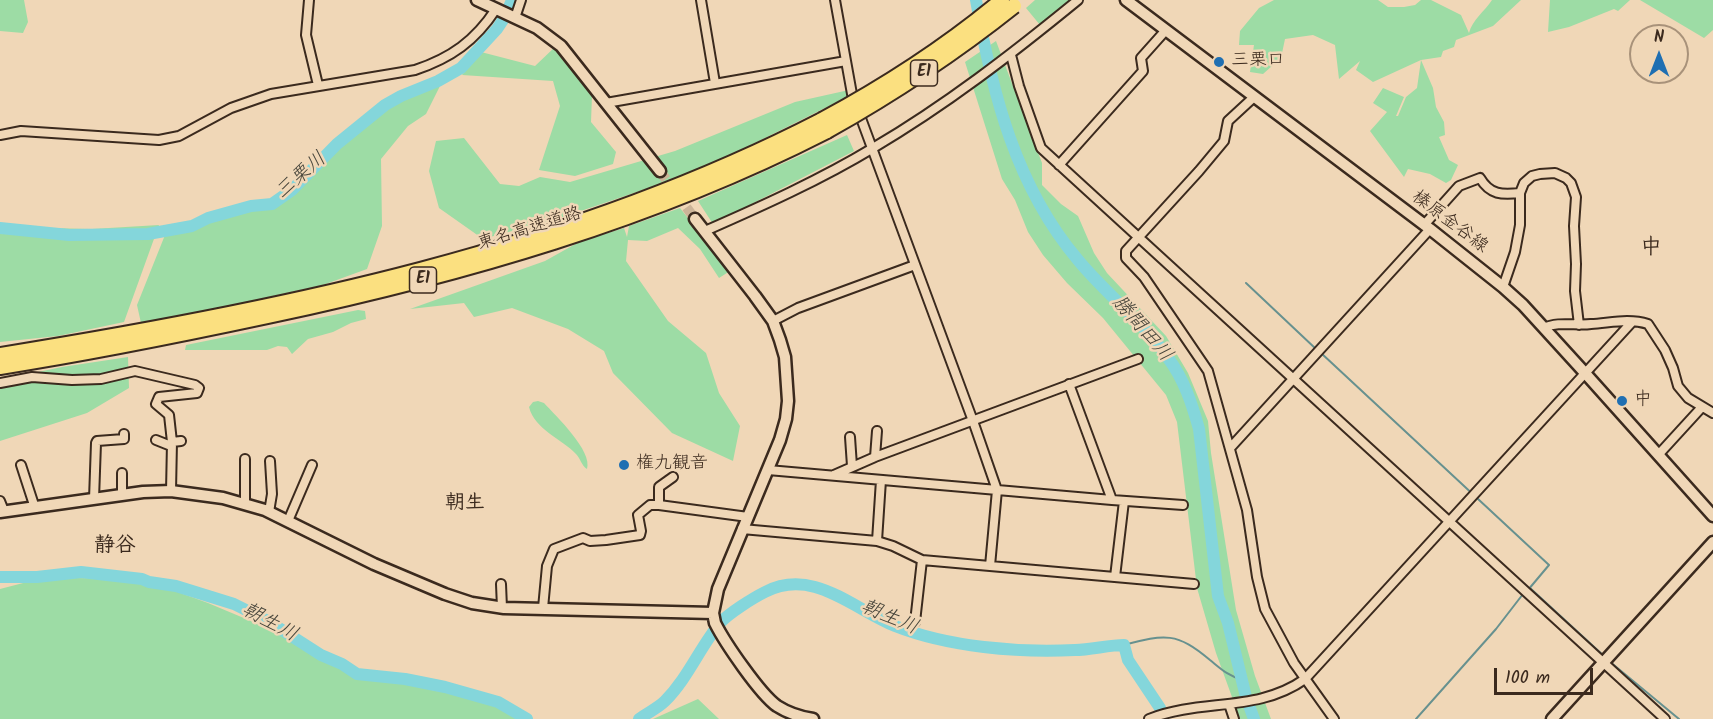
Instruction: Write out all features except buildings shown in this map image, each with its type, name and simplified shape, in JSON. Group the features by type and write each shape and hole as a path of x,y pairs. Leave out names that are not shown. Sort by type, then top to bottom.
{"highway":[{"name":"東名高速道路","path":"0,355 166,326 296,299 474,254 565,227 671,189 780,141 824,125 914,80 956,51 1012,2"},
{"name":"東名高速道路","path":"0,367 146,342 240,322 372,293 490,262 629,217 699,190 786,152 824,125"}],"street":[{"path":"309,0 306,35 318,86"},
{"path":"477,0 537,28 561,46 660,171"},
{"path":"515,18 522,0"},
{"path":"701,0 715,84"},
{"path":"835,0 852,94 974,421 997,490 990,566"},
{"path":"705,231 819,177 872,148 979,79 1078,0"},
{"name":"榛原金谷線","path":"1126,0 1503,287 1659,453 1713,516"},
{"path":"0,135 21,131 159,140 179,136 231,108 271,94 415,70 432,64 463,47 485,25 496,9"},
{"path":"1059,165 1143,71 1141,58 1166,30"},
{"path":"1011,55 1019,86 1041,148 1606,660 1665,719"},
{"path":"606,104 846,61"},
{"path":"1254,97 1228,121 1224,141 1126,251 1126,258 1144,277 1208,370 1247,510 1257,578 1265,609 1305,680 1334,719"},
{"path":"1503,287 1515,252 1520,225 1520,193 1524,183 1532,176 1548,173 1555,173 1566,178 1575,190 1575,291 1579,325"},
{"path":"1231,447 1294,379 1427,227 1459,186 1480,178 1483,184 1495,193 1504,195 1520,193"},
{"path":"695,219 772,321 785,357 788,401 780,440 717,589 716,623 765,695 778,706 794,714 813,719"},
{"path":"772,321 798,308 915,265"},
{"path":"1544,328 1551,325 1579,325 1614,320 1648,324 1653,329 1673,368 1677,386 1688,398 1713,413"},
{"path":"1149,719 1171,711 1266,698 1290,690 1305,680 1632,322"},
{"path":"833,475 875,457 1138,359"},
{"path":"0,383 32,377 72,380 101,379 135,371 195,385 199,388 197,393 159,397 156,404 169,415 172,444 171,491"},
{"path":"1069,384 1112,500"},
{"path":"1659,453 1702,407"},
{"path":"875,457 877,431"},
{"path":"94,499 96,443 97,441 124,440 124,434"},
{"path":"850,437 852,466"},
{"path":"156,440 172,444 181,441"},
{"path":"245,459 245,503"},
{"path":"268,512 272,494 270,461"},
{"path":"21,465 35,508"},
{"path":"288,520 312,465"},
{"path":"768,470 1182,505"},
{"path":"122,473 122,495"},
{"path":"659,505 659,487 673,477"},
{"path":"877,541 881,480"},
{"path":"1,508 35,508 122,495 171,491 215,496 245,503 288,520 405,578 472,603 502,608 543,608 716,623"},
{"path":"1115,577 1124,501"},
{"path":"543,608 547,566 554,549 583,538 590,541 640,535 638,515 650,505 747,516"},
{"path":"742,529 877,541 922,560 1194,584"},
{"path":"1552,719 1713,542"},
{"path":"915,622 922,560"},
{"path":"501,584 502,608"},
{"path":"1229,704 1234,719"}],"green space":[{"path":"0,0 24,0 28,22 23,33 0,31"},
{"path":"1035,0 1070,0 1040,25 1026,8"},
{"path":"1274,0 1378,0 1388,7 1404,7 1415,5 1421,0 1431,0 1461,15 1469,33 1492,0 1521,0 1493,26 1456,40 1454,47 1443,51 1441,57 1421,60 1373,82 1356,70 1360,61 1339,79 1335,45 1313,35 1285,39 1281,58 1263,74 1250,72 1254,45 1239,45 1240,31 1259,8"},
{"path":"1550,0 1630,0 1618,11 1614,9 1569,27 1548,32"},
{"path":"1640,0 1713,0 1713,30 1704,38 1689,29 1689,24 1680,24"},
{"path":"996,41 1042,163 1042,185 1061,204 1078,216 1094,253 1107,273 1166,336 1188,373 1208,421 1236,610 1255,676 1271,719 1240,719 1216,653 1197,588 1177,422 1166,395 1103,318 1067,283 1043,255 1028,232 1015,200 1002,179 965,62"},
{"path":"556,46 592,95 591,122 616,152 613,164 575,176 539,170 560,106 553,81 462,75 481,52 535,66"},
{"path":"1421,60 1433,88 1436,107 1444,122 1445,135 1439,137 1449,160 1458,165 1451,180 1446,183 1430,174 1408,169 1404,177 1370,131 1387,112 1373,103 1383,88 1404,97 1396,116 1398,116 1406,97 1417,88"},
{"path":"443,80 426,114 408,126 381,159 382,226 367,269 323,285 175,318 141,323 137,305 169,225 208,218 288,197 326,155 380,107"},
{"path":"849,90 849,96 699,171 563,217 483,239 439,208 429,171 436,141 464,138 500,184 519,186 540,177 570,182 675,151 795,102"},
{"path":"847,135 854,151 713,224 698,201"},
{"path":"680,208 730,271 719,278 700,249 678,228 647,241 628,240 626,261 668,321 706,353 719,393 740,426 733,461 672,433 613,373 604,351 568,329 512,308 474,317 464,303 410,309 545,261 579,242 624,228 627,237 629,226"},
{"path":"159,225 124,322 58,336 0,342 0,227 92,229"},
{"path":"358,310 365,311 366,319 308,339 292,354 287,347 278,346 267,350 185,350 186,345"},
{"path":"128,357 129,388 87,413 0,441 0,380 62,367"},
{"path":"533,402 544,403 579,444 587,462 587,469 570,448 537,422 529,407"},
{"path":"76,578 142,579 208,603 301,642 321,655 370,675 436,691 484,696 521,719 0,719 0,589 27,582"},
{"path":"698,699 719,719 653,719"}],"waterway":[{"name":"三栗川","path":"0,228 69,235 148,234 192,226 208,218 251,206 272,204 292,190 337,144 385,105 461,68 497,29 512,0"},
{"name":"勝間田川","path":"976,0 999,104 1010,138 1038,202 1056,232 1078,260 1158,345 1179,374 1187,392 1199,429 1218,596 1228,623 1246,697 1254,719"},
{"path":"1246,283 1316,349"},
{"path":"1321,353 1549,565 1528,590"},
{"name":"朝生川","path":"0,577 37,577 81,572 142,579 176,586 234,604 268,621 321,655 342,664 357,674 405,679 445,687 498,702 527,719"},
{"name":"朝生川","path":"639,719 662,704 673,692 724,619 765,592 783,586 800,584 832,593 895,626 960,644 1053,651 1124,645 1128,660 1160,708"},
{"path":"1530,588 1605,657"},
{"path":"1416,719 1496,629 1523,594"},
{"path":"1124,645 1150,639 1179,640 1199,651 1228,674 1241,679"},
{"path":"1609,661 1679,719"}],"tunnel":[{"path":"660,171 695,219"}],"place":[{"name":"三栗口","path":"1219,62"},
{"name":"中","path":"1622,401"},
{"name":"権九観音","path":"624,465"}],"district":[{"name":"中","path":"1651,249"},
{"name":"朝生","path":"465,505"},
{"name":"静谷","path":"115,547"}]}
